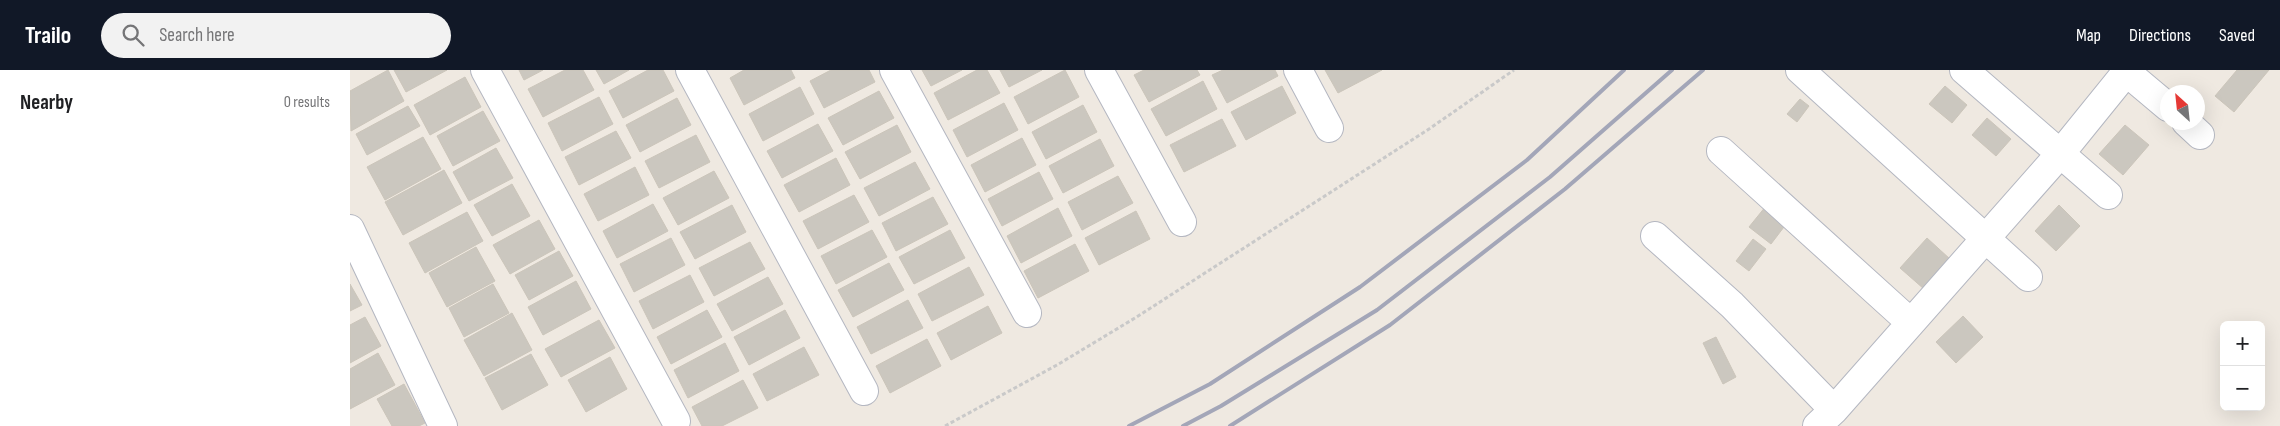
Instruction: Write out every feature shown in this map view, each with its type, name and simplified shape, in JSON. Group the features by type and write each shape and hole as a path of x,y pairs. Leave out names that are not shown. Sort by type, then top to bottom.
{"street":[{"path":"485,70 676,421"},
{"path":"690,70 864,391"},
{"path":"894,70 1027,313"},
{"path":"1099,70 1182,222"},
{"path":"1298,70 1329,128"},
{"path":"1800,70 2028,277"},
{"path":"1964,70 2108,195"},
{"path":"1655,236 1732,305 1825,418 2060,154 2126,70 2160,100"},
{"path":"1722,151 1910,322"},
{"path":"350,229 443,426"}],"path":[{"path":"944,426 1057,365 1135,318 1429,129 1514,70"}],"building":[{"path":"388,70 404,101 351,131 350,91"},
{"path":"394,70 447,70 406,92"},
{"path":"519,70 543,70 524,80"},
{"path":"565,70 583,70 594,90 543,117 528,89"},
{"path":"596,70 629,70 604,84"},
{"path":"648,70 663,70 674,91 623,118 609,91"},
{"path":"744,70 791,70 795,78 744,105 730,78"},
{"path":"831,70 869,70 875,82 824,108 810,81"},
{"path":"922,70 962,70 931,86"},
{"path":"977,70 987,70 1000,93 948,120 934,93"},
{"path":"1000,70 1042,70 1009,87"},
{"path":"1065,70 1079,97 1028,124 1014,97"},
{"path":"1144,70 1197,70 1200,75 1149,102 1134,75"},
{"path":"1223,70 1275,70 1278,76 1227,103 1212,75"},
{"path":"1325,70 1382,70 1338,93"},
{"path":"2237,70 2269,70 2234,112 2215,96"},
{"path":"465,77 481,107 430,135 414,105"},
{"path":"1203,81 1217,109 1166,136 1151,109"},
{"path":"1282,86 1296,113 1246,140 1231,112"},
{"path":"1945,86 1967,105 1952,123 1929,104"},
{"path":"800,87 814,114 763,141 749,114"},
{"path":"879,91 894,118 843,145 828,118"},
{"path":"599,97 613,124 562,151 548,123"},
{"path":"677,98 691,125 640,152 626,125"},
{"path":"1800,99 1809,106 1797,122 1787,114"},
{"path":"1004,103 1018,130 967,157 953,130"},
{"path":"1083,105 1097,132 1046,159 1032,132"},
{"path":"408,106 420,126 367,155 356,134"},
{"path":"483,111 500,141 453,166 437,136"},
{"path":"1987,118 2011,139 1996,156 1972,135"},
{"path":"1222,119 1236,146 1184,172 1170,145"},
{"path":"818,124 833,151 782,178 767,151"},
{"path":"897,125 911,152 860,179 845,152"},
{"path":"2125,125 2149,145 2123,175 2099,154"},
{"path":"616,131 631,158 579,185 565,157"},
{"path":"696,135 710,162 659,188 645,161"},
{"path":"423,137 441,169 385,200 367,167"},
{"path":"1022,138 1036,165 985,192 971,165"},
{"path":"1100,139 1114,166 1063,193 1049,166"},
{"path":"496,148 513,178 469,201 453,172"},
{"path":"836,158 850,185 799,212 784,185"},
{"path":"915,162 930,189 879,216 864,188"},
{"path":"635,167 649,195 598,221 584,194"},
{"path":"444,170 462,203 403,235 385,202"},
{"path":"714,171 729,198 678,225 663,198"},
{"path":"1039,172 1053,199 1002,226 988,199"},
{"path":"1118,176 1133,203 1082,230 1068,202"},
{"path":"512,184 530,216 492,236 474,205"},
{"path":"854,195 869,222 818,249 803,221"},
{"path":"933,197 948,224 896,251 882,223"},
{"path":"653,204 668,231 617,258 603,231"},
{"path":"732,205 746,232 695,259 680,232"},
{"path":"2059,205 2080,226 2056,251 2035,231"},
{"path":"1766,206 1787,223 1771,244 1749,227"},
{"path":"1058,208 1072,236 1021,263 1007,236"},
{"path":"1136,211 1150,239 1099,265 1085,238"},
{"path":"467,212 483,241 425,273 409,243"},
{"path":"539,220 555,249 510,274 493,245"},
{"path":"872,230 887,257 836,284 821,256"},
{"path":"950,230 965,258 914,284 899,257"},
{"path":"671,238 685,265 634,292 620,264"},
{"path":"1927,238 1950,259 1924,289 1900,268"},
{"path":"1753,239 1766,249 1749,271 1736,261"},
{"path":"750,242 765,269 714,296 699,268"},
{"path":"1075,244 1089,271 1038,298 1024,271"},
{"path":"476,247 495,281 447,307 429,273"},
{"path":"559,251 573,276 529,300 515,275"},
{"path":"889,263 904,290 853,317 838,290"},
{"path":"969,267 984,295 932,321 918,294"},
{"path":"690,275 704,302 653,329 639,301"},
{"path":"768,277 783,304 732,331 717,304"},
{"path":"576,281 591,309 543,335 528,307"},
{"path":"350,284 362,305 350,311"},
{"path":"493,284 509,313 464,337 449,308"},
{"path":"908,300 923,328 871,354 857,327"},
{"path":"988,306 1002,333 951,360 937,333"},
{"path":"707,310 722,337 671,364 657,337"},
{"path":"785,310 800,338 749,365 734,337"},
{"path":"512,313 532,350 484,376 464,340"},
{"path":"1963,316 1983,337 1956,363 1936,342"},
{"path":"365,317 381,346 350,363 350,325"},
{"path":"599,320 615,348 561,377 545,349"},
{"path":"1716,337 1736,377 1723,384 1703,343"},
{"path":"927,339 941,366 890,393 876,366"},
{"path":"725,343 739,371 688,398 674,370"},
{"path":"804,347 819,375 767,401 753,374"},
{"path":"378,353 395,385 350,409 350,369"},
{"path":"531,354 548,385 502,410 485,378"},
{"path":"610,357 627,389 586,412 568,380"},
{"path":"743,380 758,408 722,426 702,426 692,407"},
{"path":"404,384 425,423 419,426 392,426 377,399"}],"railway":[{"path":"1129,426 1210,384 1360,287 1527,160 1624,70"},
{"path":"1183,426 1221,406 1377,310 1550,177 1672,70"},
{"path":"1230,426 1390,325 1565,189 1703,70"}]}
